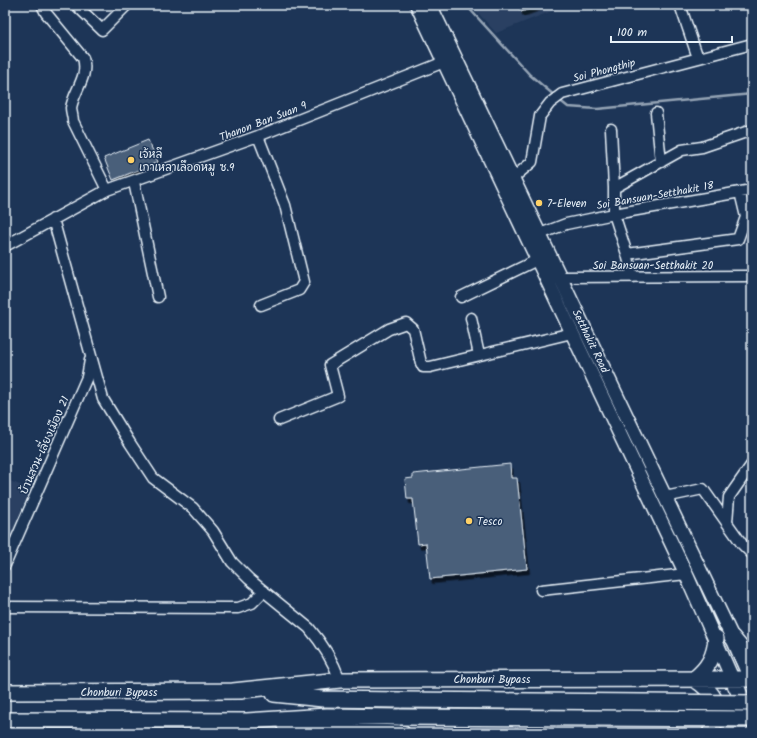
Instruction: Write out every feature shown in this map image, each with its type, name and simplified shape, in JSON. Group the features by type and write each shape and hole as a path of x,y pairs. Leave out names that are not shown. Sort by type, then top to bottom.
{"highway":[{"path":"732,637 752,661"},
{"path":"710,733 716,723 718,713 716,702 711,692 694,679 700,674 714,654 716,638"},
{"path":"5,720 246,721 327,716 752,720 732,678"},
{"name":"Chonburi Bypass","path":"233,691 340,680 732,678 751,680"},
{"name":"Chonburi Bypass","path":"5,692 233,691 323,699 752,703"},
{"path":"246,721 337,731 402,733"}],"main road":[{"name":"Setthakit Road","path":"417,5 450,60 513,178 732,637 751,680"},
{"name":"Setthakit Road","path":"430,5 450,60 537,260 716,638 732,678"},
{"path":"613,420 626,414"}],"street":[{"path":"42,5 46,14 83,58 85,66 84,75 71,108 74,120 107,190"},
{"path":"76,5 102,30 127,5"},
{"path":"680,5 698,58"},
{"name":"Soi Phongthip","path":"513,178 532,162 540,116 550,103 562,94 752,44"},
{"name":"Thanon Ban Suan 9","path":"5,246 107,190 134,182 258,136 450,60"},
{"path":"656,113 661,162"},
{"path":"611,129 614,214 633,277"},
{"path":"614,188 682,150 702,147 752,130"},
{"path":"258,136 284,205 304,282 299,290 261,305"},
{"path":"134,182 158,297"},
{"name":"Soi Bansuan-Setthakit 18","path":"540,234 566,224 614,214 752,190"},
{"path":"627,254 738,239 746,218 740,192"},
{"path":"53,219 103,399 153,478 193,508 213,531 232,562 264,592 300,620 316,635 336,668 340,680"},
{"path":"461,297 537,260"},
{"name":"Soi Bansuan-Setthakit 20","path":"561,277 746,276"},
{"path":"471,318 479,355"},
{"path":"279,420 338,396 330,365 389,329 406,323 413,329 423,367 430,367 572,333"},
{"name":"บ้านสวน-เลี่ยงเมือง 21","path":"5,565 87,377 90,356"},
{"path":"727,522 729,498 752,464"},
{"path":"665,497 703,488 752,554"},
{"path":"541,590 686,574"},
{"path":"5,607 238,608 252,603 264,592"}],"shaded area":[{"path":"471,5 567,5 496,33"},
{"path":"5,479 30,489 5,549"}],"building":[{"path":"518,5 540,5 521,12"},
{"name":"เจ้หลี เกาเหลาเลือดหมู ซ.9","path":"148,140 158,162 113,180 104,158"},
{"name":"Tesco","path":"510,464 511,478 517,478 527,569 430,579 426,543 418,544 413,499 407,499 405,479 413,478 413,474"}],"waterway":[{"path":"466,5 530,75 555,96"},
{"path":"558,99 568,107 597,109 752,94"}],"place":[{"name":"เจ้หลี เกาเหลาเลือดหมู ซ.9","path":"131,160"},
{"name":"7-Eleven","path":"539,203"},
{"name":"Tesco","path":"469,521"}]}
